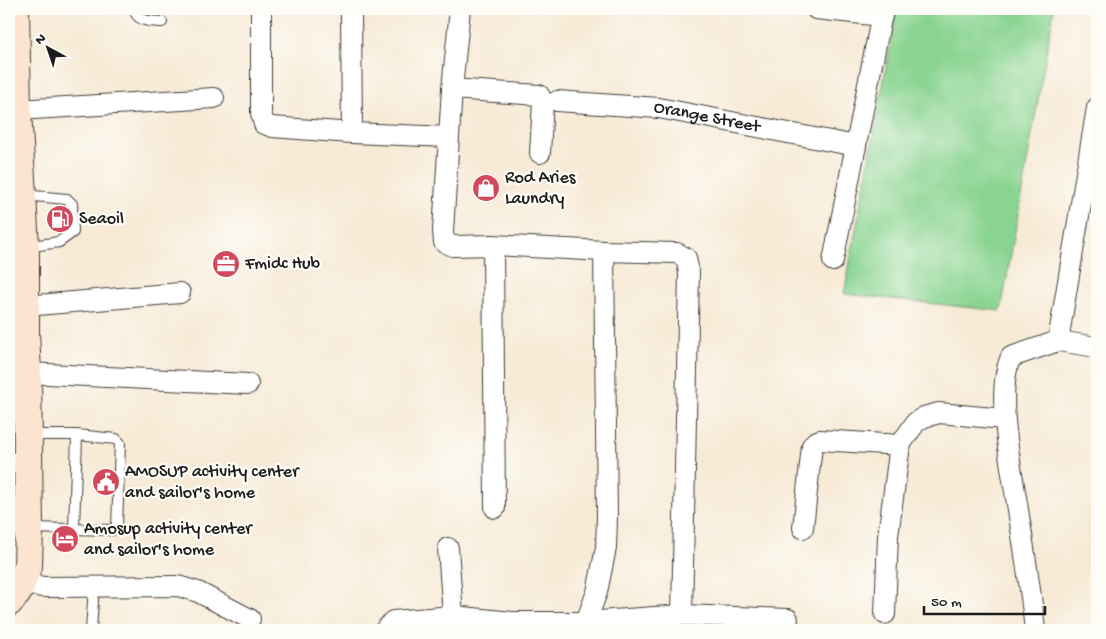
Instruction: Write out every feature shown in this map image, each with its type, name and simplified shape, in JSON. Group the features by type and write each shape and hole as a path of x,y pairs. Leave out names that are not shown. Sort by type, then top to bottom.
{"main road":[{"path":"15,9 18,188 25,247 28,435 19,463 29,528 28,566 15,593"}],"street":[{"path":"261,9 261,113 264,124 272,127 352,133 449,137"},
{"path":"351,9 352,133"},
{"path":"460,9 452,89 444,242 453,246 493,244 604,252 677,253 686,258 689,272 682,615"},
{"path":"816,9 882,13 833,261"},
{"path":"452,89 539,96 543,102 540,153"},
{"path":"17,110 214,98"},
{"name":"Orange Street","path":"557,101 659,108 856,146"},
{"path":"1058,341 1097,108"},
{"path":"493,244 495,508"},
{"path":"584,626 597,592 606,548 604,252"},
{"path":"25,306 180,293"},
{"path":"1035,630 1030,585 1004,419 1006,368 1011,357 1058,341 1097,347"},
{"path":"27,373 248,384"},
{"path":"885,614 888,536 900,445 916,422 924,417 938,413 1004,419"},
{"path":"803,528 812,446 815,442 820,440 900,445"},
{"path":"448,548 453,623"},
{"path":"15,593 44,587 178,586 198,592 250,619"},
{"path":"385,630 393,621 512,622 584,626 682,615 788,619"}],"lane":[{"path":"134,9 137,17 143,20 162,22"},
{"path":"18,188 67,199 72,204 73,232 59,242 25,247"},
{"path":"28,435 76,435 116,439 120,443 117,527 112,530 29,528"},
{"path":"74,529 76,435"},
{"path":"90,630 94,587"}],"green space":[{"path":"897,9 1054,9 1001,311 844,294"}],"place":[{"name":"Rod Aries Laundry","path":"486,188"},
{"name":"Seaoil","path":"60,219"},
{"name":"Fmidc Hub","path":"226,264"},
{"name":"AMOSUP activity center and sailor's home","path":"106,482"},
{"name":"Amosup activity center and sailor's home","path":"65,539"}]}
